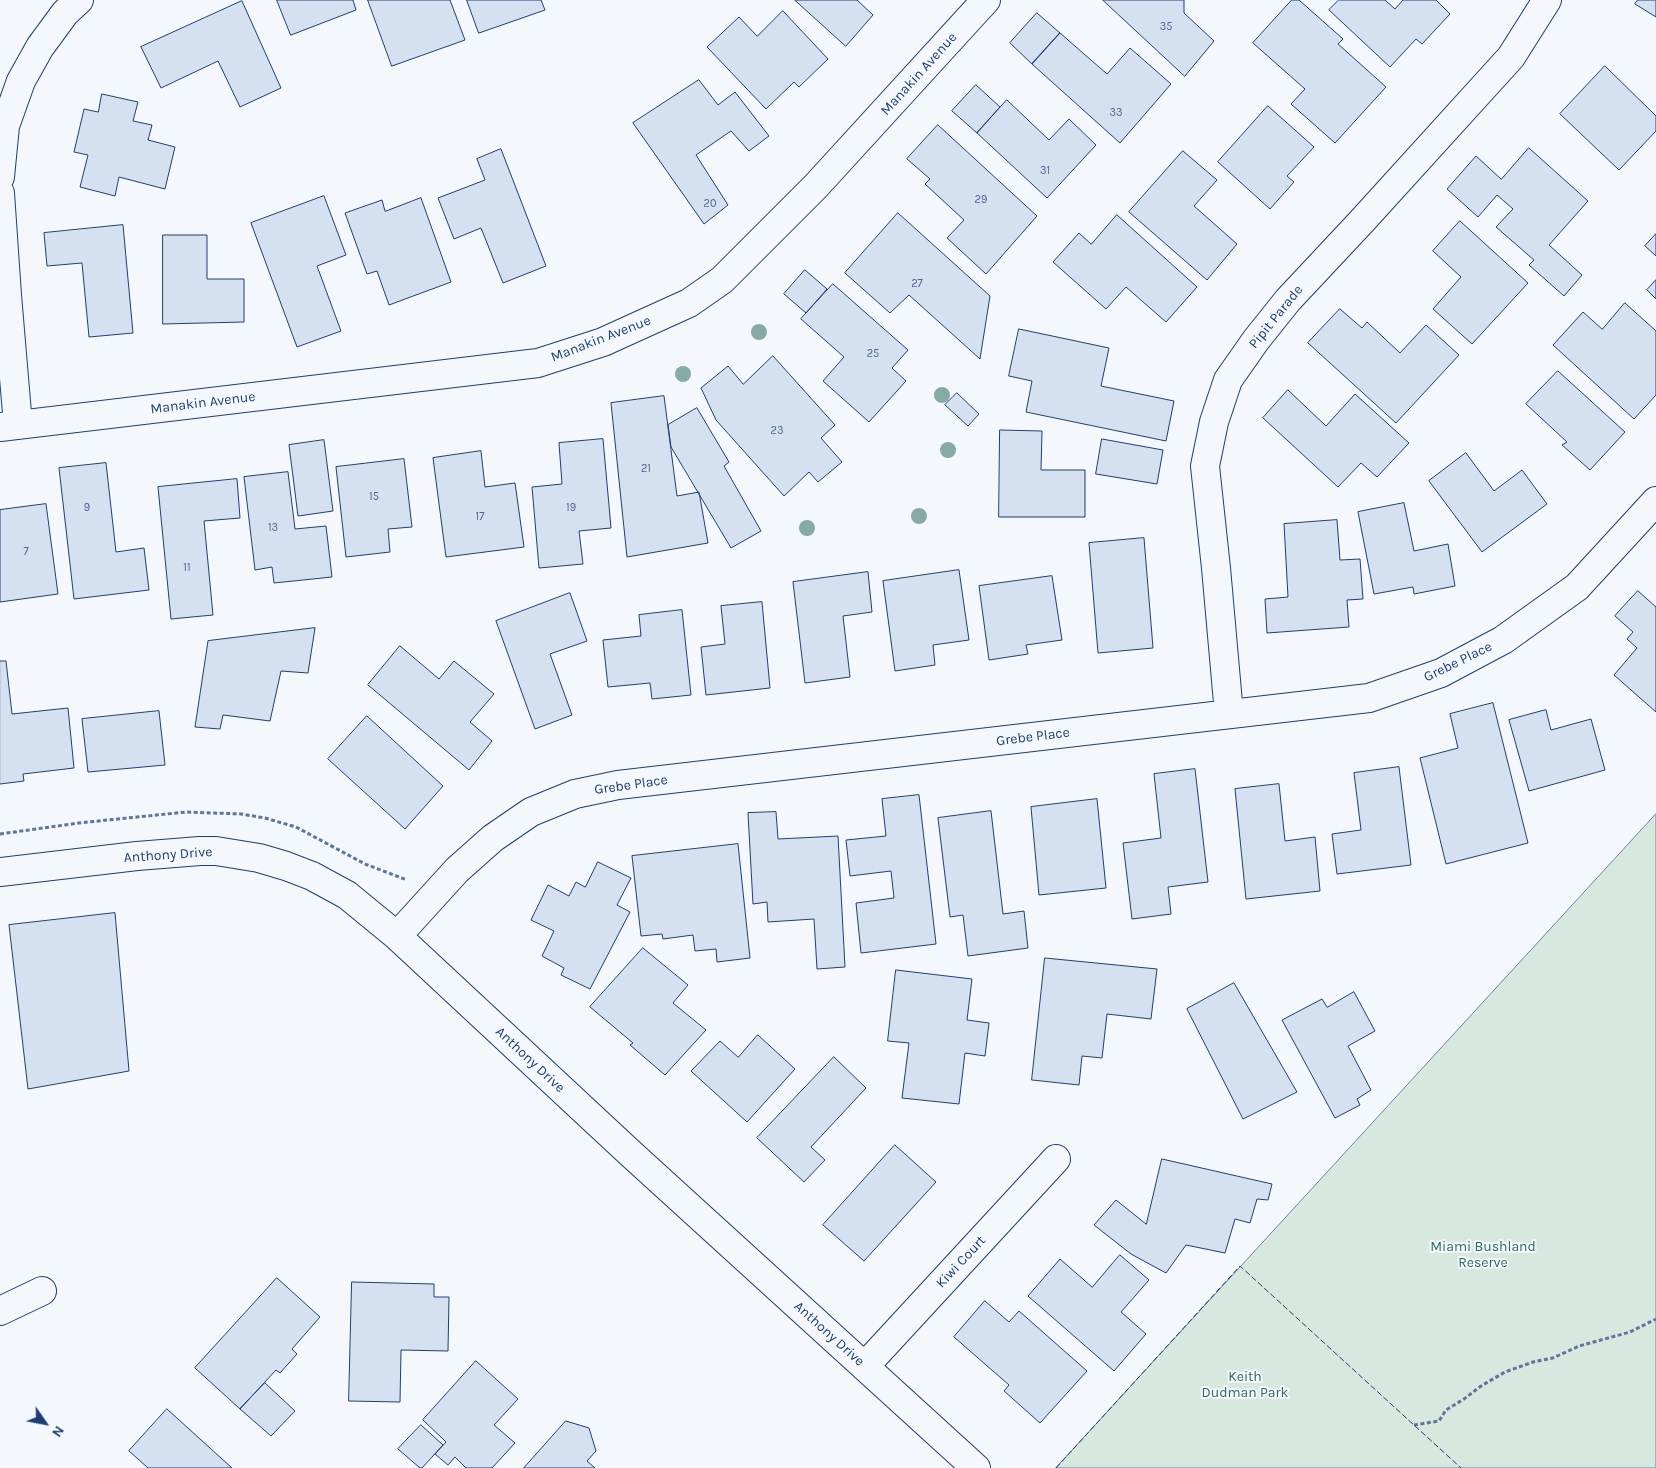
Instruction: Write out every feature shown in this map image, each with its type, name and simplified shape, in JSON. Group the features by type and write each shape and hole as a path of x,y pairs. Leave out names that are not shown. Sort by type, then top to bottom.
{"street":[{"path":"0,177 5,126 21,80 40,47 65,13 79,0"},
{"name":"Manakin Avenue","path":"9,426 538,364 602,342 689,303 722,280 816,186 986,0"},
{"name":"Pipit Parade","path":"1229,714 1205,466 1214,422 1228,380 1256,340 1288,300 1511,57 1547,0"},
{"path":"0,193 9,426"},
{"name":"Grebe Place","path":"397,936 457,870 493,838 531,812 575,794 618,785 1369,698 1440,674 1503,640 1577,587 1656,501"},
{"name":"Anthony Drive","path":"0,872 200,851 230,852 259,858 312,876 346,894 397,936 629,1152 976,1468"},
{"name":"Kiwi Court","path":"865,1366 1056,1159"},
{"path":"0,1310 42,1291"}],"path":[{"path":"1414,1425 1438,1421 1446,1410 1504,1372 1533,1362 1553,1358 1579,1346 1630,1332 1656,1319"}],"green space":[{"name":"Miami Bushland Reserve","path":"1656,814 1656,1468 1056,1468"}],"building":[{"path":"277,0 353,0 356,10 291,35"},
{"path":"368,0 450,0 465,40 392,66"},
{"path":"467,0 541,0 545,10 479,33"},
{"path":"795,0 857,0 873,15 846,46"},
{"path":"1103,0 1184,0 1184,13 1214,41 1185,76"},
{"path":"1292,0 1299,0 1343,39 1338,44 1386,87 1335,143 1291,104 1305,89 1253,43"},
{"path":"1339,0 1385,0 1395,9 1403,0 1436,0 1450,14 1422,44 1416,39 1390,67 1329,10"},
{"path":"1638,0 1656,0 1656,17 1635,4"},
{"path":"242,1 281,88 240,107 218,61 161,88 141,47"},
{"path":"783,11 828,59 799,87 794,82 766,109 707,47 739,17 757,36"},
{"path":"1037,13 1060,33 1032,64 1010,43"},
{"path":"1060,33 1107,74 1130,48 1171,84 1120,143 1032,64"},
{"path":"1605,66 1656,116 1656,131 1619,170 1560,114"},
{"path":"699,80 718,105 735,92 769,136 749,151 731,131 696,155 728,205 704,224 633,123"},
{"path":"976,85 1000,107 977,133 952,111"},
{"path":"102,94 138,102 133,121 152,125 148,140 175,147 165,189 119,177 115,196 80,187 88,155 74,152 84,109 98,112"},
{"path":"1007,100 1049,140 1069,119 1096,145 1047,198 977,133"},
{"path":"1268,106 1314,147 1287,176 1294,182 1270,209 1218,162"},
{"path":"938,125 1037,216 986,274 947,238 964,220 925,184 930,179 907,159"},
{"path":"1529,148 1588,201 1549,245 1582,275 1564,296 1529,265 1534,260 1496,227 1513,209 1497,195 1478,217 1447,189 1476,156 1501,179"},
{"path":"501,149 546,266 503,283 481,228 454,239 438,198 485,180 477,159"},
{"path":"1183,151 1217,180 1194,206 1237,244 1207,280 1129,212"},
{"path":"324,196 346,255 317,266 341,331 297,347 251,223"},
{"path":"421,198 451,282 389,305 377,271 367,274 345,213 382,200 385,211"},
{"path":"898,213 990,296 980,359 909,295 890,313 845,273"},
{"path":"1117,215 1197,287 1166,322 1126,287 1106,309 1053,262 1079,233 1091,244"},
{"path":"1460,221 1528,283 1472,344 1433,309 1461,277 1433,251"},
{"path":"123,225 133,333 89,337 82,263 47,266 44,233"},
{"path":"1656,234 1656,256 1645,246"},
{"path":"163,235 207,235 207,279 244,279 244,322 163,324"},
{"path":"805,270 827,289 806,313 784,294"},
{"path":"1656,280 1656,299 1647,290"},
{"path":"833,284 908,350 892,368 906,381 869,422 823,381 844,357 801,319"},
{"path":"1625,303 1656,331 1656,395 1634,419 1553,345 1583,312 1602,329"},
{"path":"1340,309 1362,328 1367,322 1400,353 1426,325 1459,355 1396,423 1308,343"},
{"path":"1019,329 1109,348 1101,386 1174,401 1166,441 1026,412 1032,381 1009,376"},
{"path":"773,356 835,425 821,438 842,462 818,482 809,472 784,496 716,420 701,388 728,366 743,384"},
{"path":"1558,371 1625,432 1590,470 1562,445 1567,442 1526,404"},
{"path":"1288,390 1326,426 1355,394 1409,443 1377,477 1361,463 1338,487 1263,418"},
{"path":"957,393 979,414 968,426 945,405"},
{"path":"664,396 677,496 699,492 708,543 627,557 611,403"},
{"path":"697,408 729,462 724,466 761,531 731,548 671,447 668,425"},
{"path":"1000,430 1042,431 1041,470 1085,470 1085,517 999,517"},
{"path":"603,439 611,528 579,531 583,564 539,568 532,487 562,484 559,443"},
{"path":"1102,439 1163,450 1157,484 1096,474"},
{"path":"324,440 333,511 298,516 289,445"},
{"path":"481,451 485,487 515,483 524,547 446,557 433,458"},
{"path":"1466,453 1494,491 1522,470 1547,504 1482,552 1429,481"},
{"path":"404,459 412,527 388,529 390,552 346,557 336,467"},
{"path":"106,463 116,552 144,548 149,590 74,599 59,468"},
{"path":"288,472 295,529 326,526 332,577 274,583 272,567 255,570 244,477"},
{"path":"237,479 240,518 204,521 213,615 171,619 158,487"},
{"path":"1404,503 1414,551 1448,544 1455,586 1414,594 1413,587 1374,594 1358,512"},
{"path":"46,504 58,594 0,602 0,510"},
{"path":"1337,520 1340,560 1360,559 1363,599 1347,600 1349,627 1267,633 1265,599 1288,597 1284,524"},
{"path":"1144,538 1153,648 1098,653 1089,543"},
{"path":"959,570 969,640 933,645 935,665 895,671 883,581"},
{"path":"868,572 872,612 843,616 850,677 805,683 793,582"},
{"path":"1052,576 1062,640 1026,645 1028,654 989,660 979,586"},
{"path":"1638,591 1656,607 1656,712 1614,675 1637,648 1627,639 1633,632 1615,616"},
{"path":"570,593 587,641 550,654 572,715 535,729 496,621"},
{"path":"762,602 770,688 706,695 701,647 725,644 721,606"},
{"path":"682,610 691,695 652,699 650,683 608,687 603,640 641,636 639,615"},
{"path":"315,628 308,673 281,671 270,721 223,715 220,729 195,727 208,641"},
{"path":"400,646 439,679 454,661 494,694 470,722 492,741 469,770 368,685"},
{"path":"0,661 6,661 12,714 68,708 74,768 23,774 24,781 0,784"},
{"path":"1493,703 1528,843 1446,864 1420,758 1458,748 1450,714"},
{"path":"1546,710 1551,730 1591,719 1605,770 1529,791 1509,720"},
{"path":"159,711 165,765 88,772 82,719"},
{"path":"367,716 443,786 405,829 328,759"},
{"path":"1399,767 1411,865 1337,874 1332,834 1361,830 1354,773"},
{"path":"1195,769 1208,882 1168,887 1171,914 1132,919 1123,843 1161,838 1154,774"},
{"path":"1279,784 1285,841 1315,837 1320,891 1246,899 1235,789"},
{"path":"919,795 936,944 861,953 856,903 894,898 891,871 850,876 846,840 886,836 882,799"},
{"path":"1097,799 1106,888 1039,895 1031,807"},
{"path":"991,811 1003,914 1024,911 1028,948 968,956 963,915 950,917 938,818"},
{"path":"776,812 778,839 838,836 845,967 817,969 814,919 768,922 767,902 753,904 748,813"},
{"path":"738,844 750,958 717,962 716,949 695,951 693,935 663,939 662,934 641,936 632,856"},
{"path":"598,862 631,878 617,905 630,912 590,989 561,975 564,968 542,956 554,931 531,920 548,885 569,896 576,882 585,887"},
{"path":"115,913 129,1071 28,1089 9,925"},
{"path":"643,948 688,985 673,1003 706,1030 665,1075 630,1045 633,1043 590,1007"},
{"path":"1045,958 1157,969 1151,1019 1107,1014 1102,1058 1082,1056 1079,1085 1032,1080"},
{"path":"896,970 972,979 967,1020 989,1023 985,1056 965,1053 959,1104 902,1098 909,1043 888,1041"},
{"path":"1234,983 1297,1092 1243,1119 1187,1009"},
{"path":"1354,992 1375,1031 1348,1046 1371,1090 1357,1099 1360,1105 1335,1118 1282,1020 1322,999 1327,1007"},
{"path":"758,1035 795,1069 747,1122 691,1071 720,1041 738,1057"},
{"path":"834,1057 866,1088 811,1147 825,1160 804,1182 757,1138"},
{"path":"895,1145 936,1182 864,1261 823,1225"},
{"path":"1162,1159 1272,1184 1268,1200 1257,1199 1250,1223 1235,1219 1225,1253 1186,1245 1166,1273 1131,1254 1094,1225 1116,1200 1146,1224"},
{"path":"1120,1255 1149,1280 1121,1312 1146,1334 1114,1371 1028,1296 1060,1259 1092,1287"},
{"path":"277,1278 320,1317 292,1349 297,1354 280,1373 276,1370 240,1409 195,1368"},
{"path":"352,1282 434,1284 434,1297 449,1297 448,1351 401,1350 400,1402 349,1401"},
{"path":"985,1301 1009,1322 1019,1311 1087,1371 1040,1423 1004,1391 1009,1385 954,1337"},
{"path":"476,1361 518,1399 494,1425 515,1443 492,1468 466,1468 455,1457 448,1465 435,1454 446,1442 423,1420"},
{"path":"265,1383 295,1411 271,1436 240,1409"},
{"path":"167,1409 232,1468 148,1468 129,1451"},
{"path":"566,1421 589,1428 596,1451 587,1461 595,1468 524,1468"},
{"path":"421,1425 443,1445 420,1468 398,1449"}],"fence":[{"path":"1056,1468 1240,1266 1461,1468"}],"park label":[{"name":"Keith Dudman Park","path":"1245,1385"}]}
